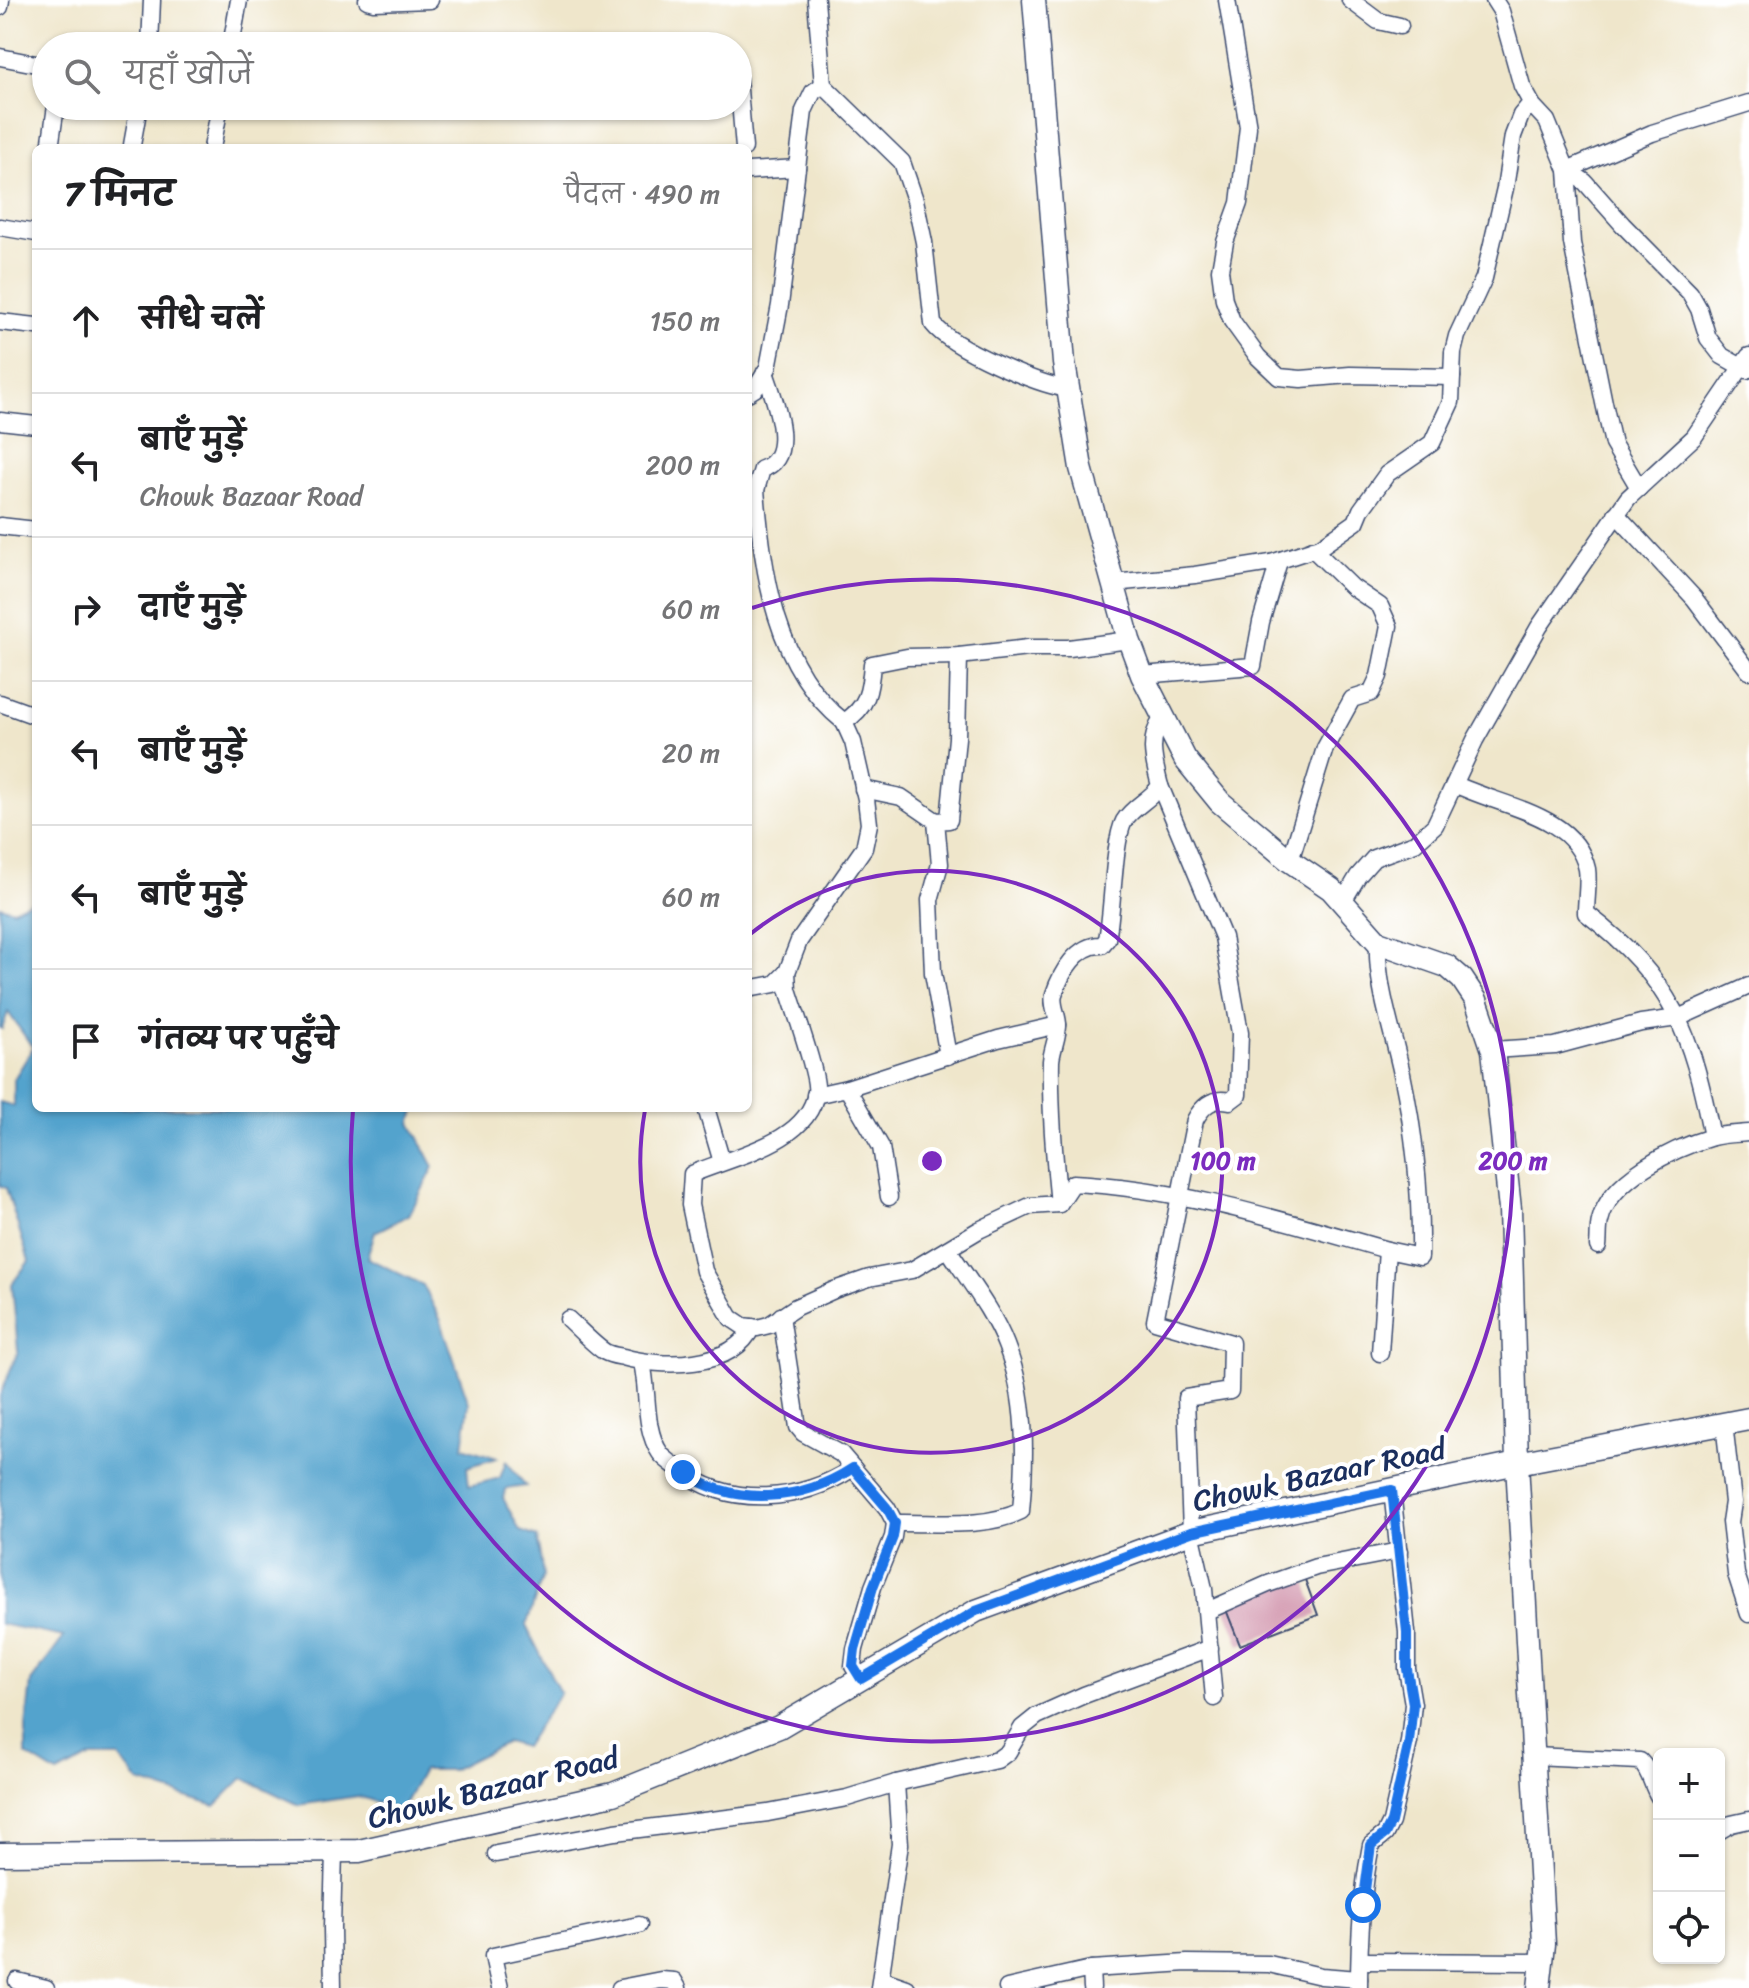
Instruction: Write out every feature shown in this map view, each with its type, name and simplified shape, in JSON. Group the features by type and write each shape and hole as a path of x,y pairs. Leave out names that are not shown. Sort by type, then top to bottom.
{"street":[{"path":"0,7 1,0"},
{"path":"151,32 152,0"},
{"path":"233,32 239,0"},
{"path":"367,0 430,0"},
{"path":"816,0 823,85 902,162 915,200 924,242 933,324 940,333 1030,380 1069,389"},
{"path":"1034,0 1069,389 1081,468 1129,640 1142,675 1185,759 1220,802 1290,861 1331,889 1378,942 1447,966 1462,979 1476,1000 1493,1050 1510,1209 1517,1463 1544,1944 1539,1988"},
{"path":"1227,0 1248,127 1239,203 1225,242 1220,270 1224,300 1232,321 1258,357 1279,377 1452,377"},
{"path":"1350,0 1378,21 1400,26"},
{"path":"1494,0 1501,11 1522,86 1531,103 1547,121 1567,170 1572,243 1613,444 1639,488"},
{"path":"0,57 32,63"},
{"path":"752,390 765,372 780,305 804,111 813,92 823,85"},
{"path":"1113,583 1184,577 1279,561 1313,549 1356,522 1387,474 1432,443 1451,402 1453,352 1457,336 1484,278 1505,188 1513,136 1521,115 1531,103"},
{"path":"1567,170 1652,133 1749,103"},
{"path":"51,144 54,120"},
{"path":"132,144 136,120"},
{"path":"213,144 217,120"},
{"path":"742,120 744,144"},
{"path":"752,171 797,168"},
{"path":"1342,903 1358,876 1374,858 1415,843 1435,825 1475,740 1539,627 1616,514 1694,437 1746,365 1722,356 1708,338 1699,309 1690,293 1585,182 1567,170"},
{"path":"0,227 32,232"},
{"path":"0,322 32,326"},
{"path":"752,988 775,984 787,972 799,941 864,848 869,824 853,742 844,722 810,689 794,661 776,615 752,490 762,469 772,466 778,457 782,439 780,419 765,372"},
{"path":"0,421 32,425"},
{"path":"1616,514 1694,598 1749,671"},
{"path":"0,526 32,530"},
{"path":"1290,861 1325,748 1334,737 1352,699 1371,693 1379,676 1389,626 1380,606 1352,587 1313,549"},
{"path":"1142,675 1253,666 1261,622 1279,561"},
{"path":"844,722 858,713 869,695 872,664 907,657 1069,648 1129,640"},
{"path":"863,789 901,797 936,821 949,820 957,738 959,656"},
{"path":"0,703 32,715"},
{"path":"1162,719 1152,736 1160,786 1223,937 1240,1033 1238,1095 1230,1101 1220,1099 1211,1102 1201,1110 1191,1136 1155,1321 1231,1343 1230,1391 1186,1398 1191,1532 1207,1611 1214,1698"},
{"path":"1455,784 1477,795 1544,818 1573,841 1587,868 1586,913 1656,978 1678,1018 1693,1051 1712,1137"},
{"path":"1059,1204 1051,1104 1051,1057 1058,1025 1053,997 1080,950 1091,945 1102,945 1107,939 1118,840 1124,820 1153,796 1160,786"},
{"path":"936,821 940,864 930,900 933,973 948,1056"},
{"path":"1059,1204 1073,1183 1125,1186 1273,1217 1420,1257 1418,1163 1403,1077 1377,964 1378,942"},
{"path":"787,972 788,989 817,1090 810,1111 768,1146 692,1174 690,1205 704,1271 731,1318 743,1326 769,1325 834,1290 869,1278 912,1270 979,1230 1030,1206 1059,1204"},
{"path":"1493,1050 1555,1046 1641,1023 1678,1018 1749,986"},
{"path":"815,1095 847,1088 998,1039 1058,1025"},
{"path":"847,1088 881,1147 889,1197"},
{"path":"707,1112 722,1162"},
{"path":"1598,1246 1600,1220 1606,1205 1618,1190 1663,1155 1712,1137 1749,1133"},
{"path":"895,1523 981,1521 1010,1517 1021,1511 1025,1466 1024,1421 1015,1373 1006,1345 988,1310 948,1249"},
{"path":"1380,1353 1387,1250"},
{"path":"781,1316 798,1427 803,1433 841,1454 887,1508 895,1523 855,1649 853,1666 861,1679"},
{"path":"568,1319 605,1352 658,1365 699,1361 731,1351 747,1337 752,1327"},
{"path":"642,1363 653,1439 661,1455 699,1483 721,1491 762,1497 798,1493 832,1482 853,1468"},
{"name":"Chowk Bazaar Road","path":"0,1854 359,1851 613,1794 779,1727 976,1611 1191,1532 1517,1463 1749,1419"},
{"path":"1724,1423 1733,1502 1730,1522 1736,1574 1749,1614"},
{"path":"1360,1976 1363,1905 1371,1845 1385,1834 1391,1822 1409,1742 1413,1704 1407,1669 1407,1632 1392,1490"},
{"path":"1207,1611 1316,1567 1399,1551"},
{"path":"496,1854 615,1832 768,1813 847,1798 896,1783 997,1760 1008,1752 1022,1728 1037,1716 1210,1648"},
{"path":"1534,1756 1640,1761 1650,1771 1653,1787"},
{"path":"896,1783 900,1844 880,1983 907,1988"},
{"path":"1725,1828 1749,1820"},
{"path":"333,1988 334,1851"},
{"path":"500,1988 493,1956 639,1925"},
{"path":"1007,1988 1091,1969 1187,1963 1269,1964 1321,1976 1360,1976 1542,1962"},
{"path":"1091,1969 1092,1988"},
{"path":"620,1988 661,1980 674,1981 678,1988"},
{"path":"17,1981 46,1988"}],"water":[{"path":"32,901 32,1047 8,1012 0,1028 0,906 13,910"},
{"path":"32,1050 32,1112 415,1112 411,1123 434,1167 409,1215 375,1232 367,1258 423,1285 440,1319 469,1403 463,1447 497,1458 467,1467 469,1486 500,1478 506,1461 526,1486 506,1489 503,1498 520,1531 537,1537 543,1576 526,1626 560,1693 524,1747 507,1742 451,1770 423,1770 401,1810 358,1796 299,1805 243,1778 215,1806 139,1782 119,1757 91,1757 57,1774 26,1755 31,1682 64,1637 0,1624 0,1396 18,1351 12,1284 29,1261 6,1188 0,1186 0,1102 14,1106 14,1079"}],"building":[{"path":"1304,1577 1318,1615 1240,1645 1225,1607"}],"route":[{"path":"683,1472 699,1483 721,1491 762,1497 798,1493 832,1482 853,1468 887,1508 895,1523 855,1649 853,1666 861,1679 976,1611 1191,1532 1392,1490 1407,1632 1407,1669 1413,1704 1409,1742 1391,1822 1385,1834 1371,1845 1363,1905"}]}
